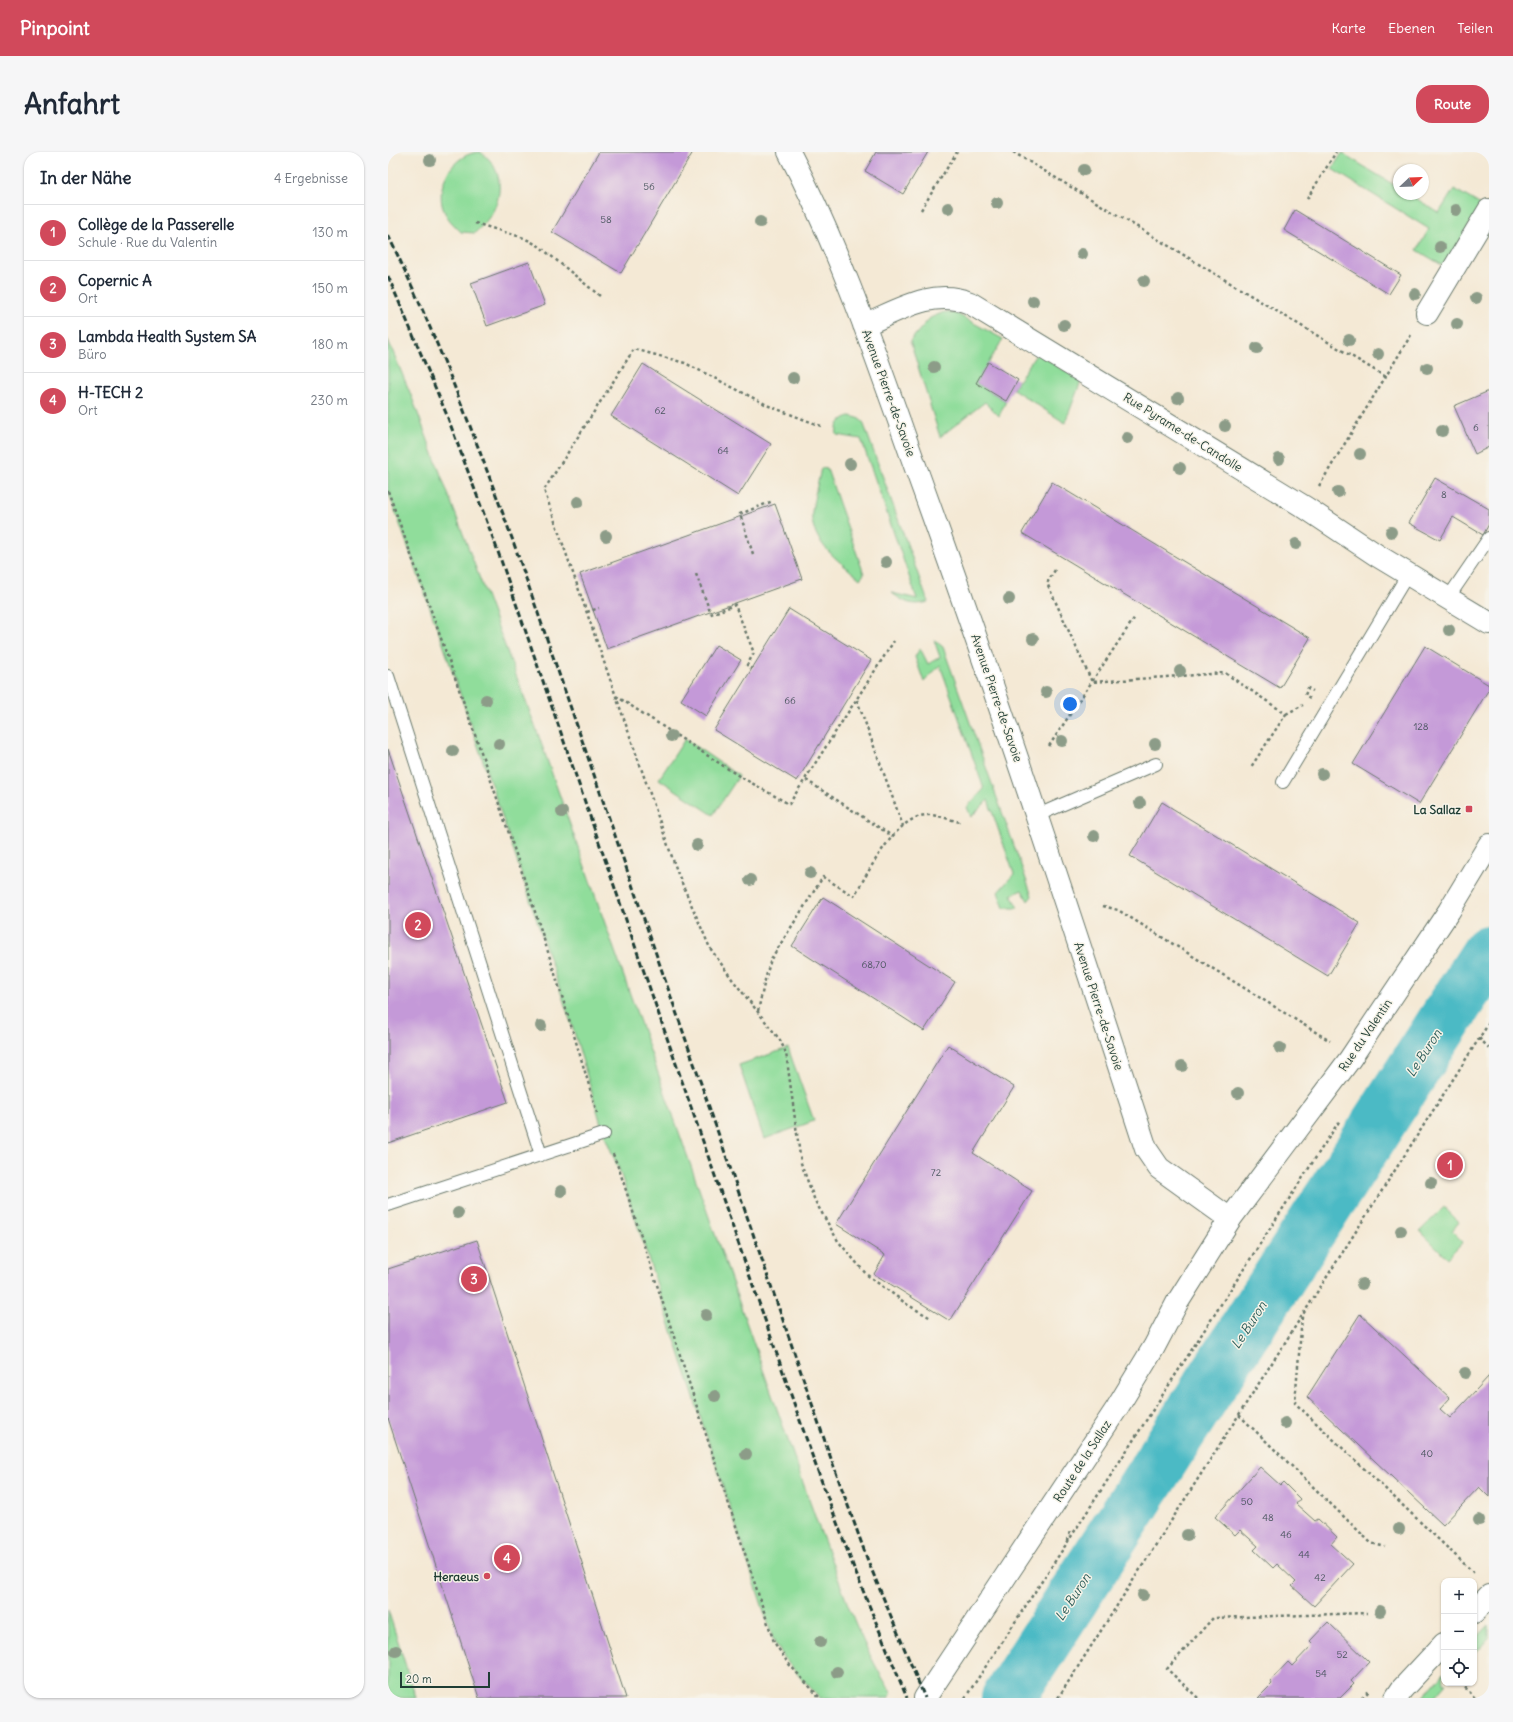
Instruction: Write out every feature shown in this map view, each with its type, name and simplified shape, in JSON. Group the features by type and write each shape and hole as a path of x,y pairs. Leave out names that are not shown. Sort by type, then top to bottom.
{"street":[{"name":"Avenue Pierre-de-Savoie","path":"789,152 826,228 864,325 965,603 1038,816 1146,1149 1159,1168 1230,1219"},
{"path":"1427,313 1489,210"},
{"name":"Rue Pyrame-de-Candolle","path":"864,325 923,300 942,297 957,298 970,304 1306,508 1408,574 1489,623"},
{"name":"Rue du Valentin","path":"1230,1219 1350,1059 1449,911 1489,845"},
{"name":"Route de la Sallaz","path":"925,1698 1117,1408 1154,1347 1177,1303 1230,1219"},
{"path":"1477,1604 1484,1587"},
{"path":"1396,1698 1402,1689 1441,1647"}],"lane":[{"path":"1448,598 1489,538"},
{"path":"1283,782 1408,574"},
{"path":"388,676 541,1155"},
{"path":"1038,816 1156,764"},
{"path":"388,1205 604,1134"}],"path":[{"path":"921,210 957,152"},
{"path":"1013,152 1386,377"},
{"path":"1308,199 1336,152"},
{"path":"475,222 524,238 539,246 600,296"},
{"path":"1318,486 1417,324 1427,313"},
{"path":"821,426 769,406 685,363 634,349 544,490 678,874 710,948 732,979 780,1040 786,1053 801,1162 807,1183 838,1241 867,1275 902,1301 931,1318"},
{"path":"388,490 444,644 497,801 575,1035 604,1134 620,1172 774,1642 788,1663 820,1698"},
{"path":"753,554 740,514 773,501"},
{"path":"1055,570 1047,583 1092,682"},
{"path":"696,574 711,614 735,605 754,653 747,665 752,669"},
{"path":"587,612 599,608"},
{"path":"1049,746 1135,617"},
{"path":"616,696 739,776 789,804 806,780 894,642"},
{"path":"1092,682 1225,673 1286,714"},
{"path":"857,700 903,826"},
{"path":"1251,767 1286,714 1314,700"},
{"path":"806,780 892,836"},
{"path":"758,1011 765,980 772,959 823,877 854,896 892,836 903,826 926,815 960,822"},
{"path":"1103,906 1118,910 1320,1033 1350,1059"},
{"path":"1058,1698 1489,1023"},
{"path":"1479,1038 1489,1048"},
{"path":"965,1698 1067,1543 1343,1115"},
{"path":"1302,1317 1294,1403 1484,1587"},
{"path":"1238,1415 1371,1543 1385,1547"},
{"path":"1198,1698 1167,1669 1213,1618 1367,1613"},
{"path":"1464,1686 1475,1698"}],"green space":[{"path":"480,152 487,157 496,170 499,193 494,209 483,225 475,233 461,232 450,220 443,209 441,196 442,187 445,178 456,163 463,157"},
{"path":"1342,153 1393,184 1393,200 1418,200 1439,213 1454,189 1481,205 1445,267 1417,250 1429,229 1332,169"},
{"path":"944,312 957,314 1003,339 976,383 1006,401 999,416 985,402 940,437 910,341 930,318"},
{"path":"388,340 411,395 538,734 818,1525 859,1633 880,1674 892,1693 888,1698 820,1698 788,1663 774,1642 620,1172 604,1134 575,1035 502,816 443,644 388,491"},
{"path":"1037,353 1081,381 1065,423 1013,389"},
{"path":"850,416 858,418 863,422 928,602 917,604 908,603 892,593 917,599 861,439 837,435 839,422"},
{"path":"821,468 827,469 864,574 860,579 830,553 814,530 812,509"},
{"path":"934,640 943,647 1032,896 1028,901 1022,890 1011,895 1018,908 1004,908 998,892 1014,874 988,800 971,817 967,807 984,789 940,665 924,682 915,657 920,648 928,664 940,657"},
{"path":"685,739 739,776 713,815 659,779"},
{"path":"788,1048 814,1121 764,1139 739,1065"},
{"path":"1444,1207 1459,1222 1452,1231 1463,1242 1447,1258 1420,1231"},
{"path":"388,1610 416,1698 392,1698 388,1685"},
{"path":"1489,1625 1489,1638 1477,1651 1477,1638"},
{"path":"1441,1676 1441,1686 1444,1686 1434,1698 1423,1698"}],"building":[{"path":"599,152 693,152 621,273 552,232"},
{"path":"876,152 928,152 903,194 865,171"},
{"path":"1295,210 1401,275 1389,294 1284,230"},
{"path":"529,262 545,305 487,326 471,283"},
{"path":"988,362 1018,380 1006,401 976,383"},
{"path":"643,364 771,444 738,496 611,416"},
{"path":"1489,391 1489,447 1475,454 1454,406"},
{"path":"1435,478 1489,509 1489,524 1483,535 1453,517 1440,540 1409,523"},
{"path":"1052,482 1310,638 1280,688 1022,533"},
{"path":"775,504 802,579 607,649 580,574"},
{"path":"789,609 871,660 797,781 714,730"},
{"path":"716,645 741,660 706,716 681,700"},
{"path":"1425,646 1489,685 1489,689 1419,804 1353,764"},
{"path":"388,749 508,1102 388,1143"},
{"path":"1162,802 1360,923 1328,976 1130,856"},
{"path":"823,897 955,982 924,1031 792,946"},
{"path":"948,1045 1014,1087 973,1153 1032,1191 950,1321 874,1274 885,1255 836,1224"},
{"path":"477,1240 626,1698 479,1698 388,1418 388,1269"},
{"path":"1360,1314 1450,1398 1440,1409 1450,1418 1489,1376 1489,1497 1479,1487 1443,1525 1307,1397"},
{"path":"1260,1467 1280,1485 1283,1482 1300,1499 1296,1504 1315,1521 1318,1519 1337,1537 1331,1544 1353,1564 1314,1606 1292,1586 1296,1582 1277,1564 1273,1568 1254,1550 1258,1546 1240,1530 1235,1535 1215,1517"},
{"path":"1328,1622 1369,1662 1351,1681 1354,1684 1340,1698 1258,1698 1272,1684 1270,1681 1288,1662 1292,1666 1313,1644 1310,1641"}],"waterway":[{"name":"Le Buron","path":"1008,1698 1489,952"}],"railway":[{"path":"388,235 439,348 513,541 829,1453 868,1561 925,1698"},
{"path":"388,276 446,413 496,546 813,1458 855,1571 907,1698"}],"place":[{"name":"La Sallaz","path":"1469,809"},
{"name":"Copernic A","path":"418,925"},
{"name":"Collège de la Passerelle","path":"1450,1165"},
{"name":"Lambda Health System SA","path":"474,1279"},
{"name":"H-TECH 2","path":"507,1558"},
{"name":"Heraeus","path":"487,1576"}]}
